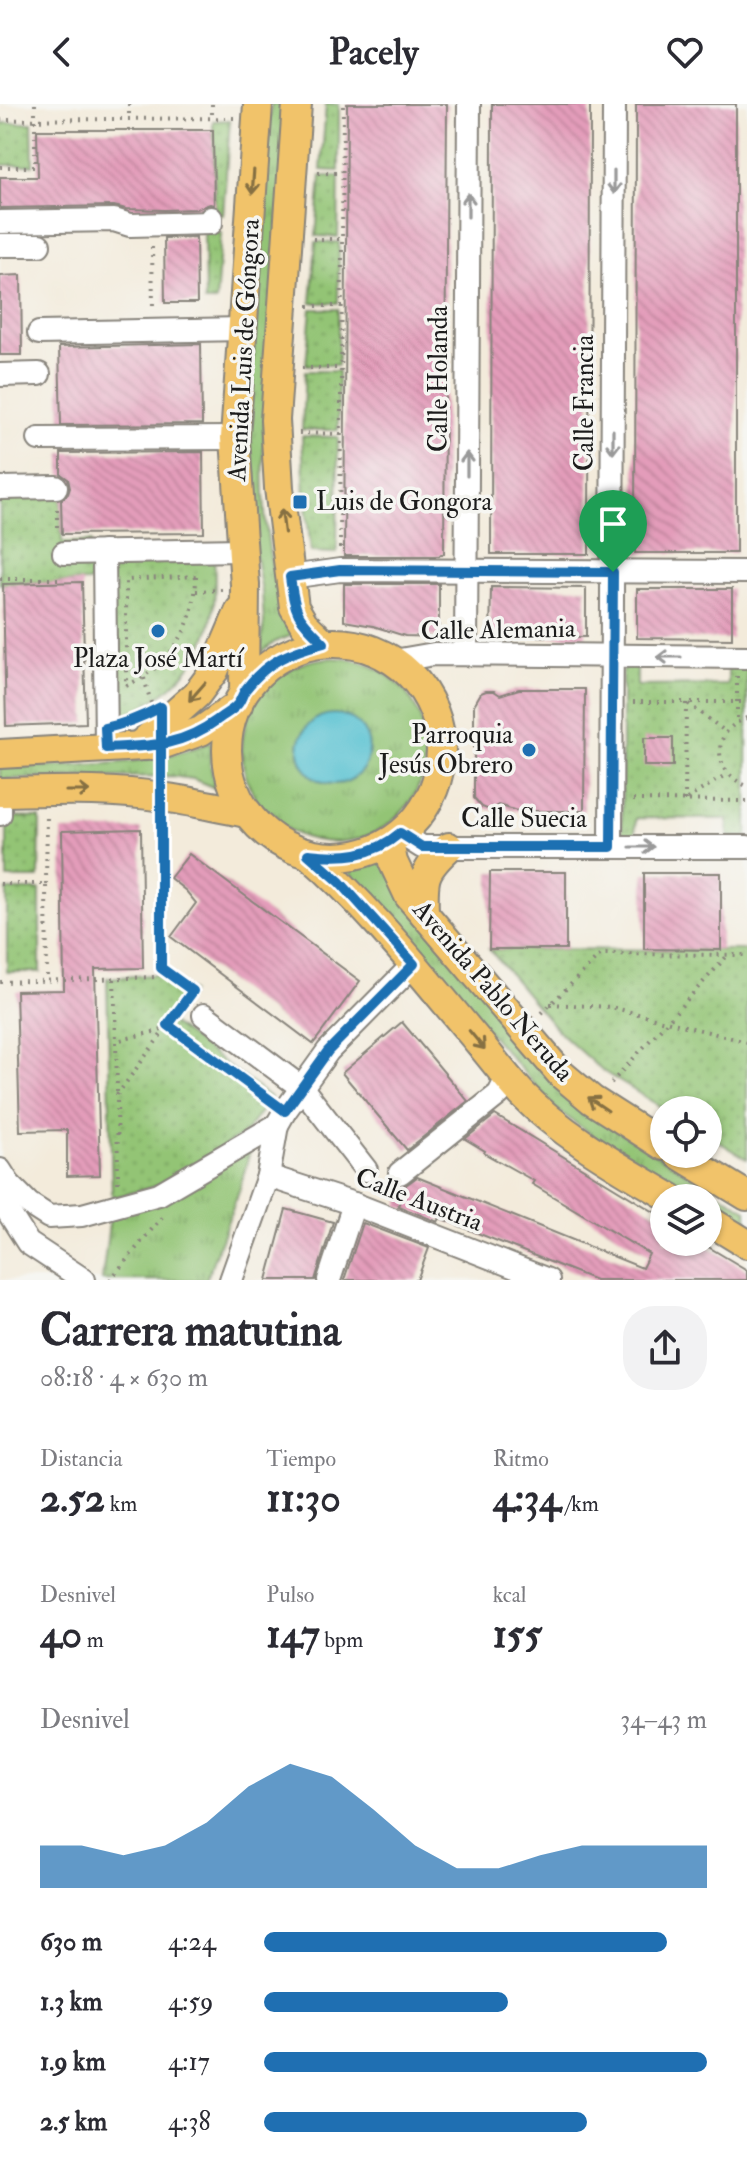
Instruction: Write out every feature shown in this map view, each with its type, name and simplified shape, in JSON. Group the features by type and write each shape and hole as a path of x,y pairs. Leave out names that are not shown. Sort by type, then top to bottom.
{"main road":[{"name":"Avenida Luis de Góngora","path":"297,104 275,420 279,488 294,607 304,624 324,643"},
{"name":"Avenida Luis de Góngora","path":"241,698 234,594 242,550 235,438 243,329 247,111"},
{"path":"155,731 197,694 214,671 234,594"},
{"path":"0,754 106,748 155,731 201,731 241,698 262,671 279,657 324,643 360,646 394,661 414,678 430,700 441,736 439,773 427,805 411,825 395,838 370,851 336,858 290,848 269,835 248,813 228,768 231,722 241,698"},
{"path":"0,792 84,790 161,796 248,813"},
{"name":"Avenida Pablo Neruda","path":"395,838 400,879 409,896 561,1074 592,1100 650,1137"},
{"path":"424,913 423,884 426,873 449,847"},
{"name":"Avenida Pablo Neruda","path":"308,854 340,882 414,964 523,1094 554,1121 650,1185"},
{"path":"701,1168 747,1196"},
{"path":"722,1229 747,1244"}],"street":[{"name":"Calle Holanda","path":"466,654 469,104"},
{"name":"Calle Francia","path":"611,847 614,104"},
{"path":"0,222 114,220 141,225 211,223 219,218"},
{"path":"0,245 39,245"},
{"path":"39,333 243,329"},
{"path":"0,375 39,374"},
{"path":"39,439 235,438"},
{"path":"0,488 56,487"},
{"path":"60,546 104,552 242,550"},
{"path":"104,552 106,748"},
{"path":"290,577 340,570 747,572"},
{"name":"Calle Alemania","path":"394,661 434,654 742,657"},
{"path":"0,792 0,814"},
{"name":"Calle Suecia","path":"395,838 422,847 747,847"},
{"path":"231,1280 268,1176 281,1118 328,1051 414,964"},
{"path":"204,1015 302,1088 366,1170"},
{"path":"400,1173 499,1094 508,1076"},
{"path":"0,1170 29,1204 49,1217 82,1215 159,1194 281,1118"},
{"name":"Calle Austria","path":"268,1176 354,1204 502,1271 548,1280"},
{"path":"0,1181 2,1202 28,1243 84,1280"},
{"path":"329,1280 354,1204"}],"path":[{"path":"0,167 35,167 35,104"},
{"path":"129,104 129,119"},
{"path":"212,104 212,118"},
{"path":"340,570 343,104"},
{"path":"0,120 212,118 247,111"},
{"path":"316,173 342,173"},
{"path":"141,225 155,308"},
{"path":"310,239 342,239"},
{"path":"305,306 342,306"},
{"path":"300,368 341,368"},
{"path":"296,433 341,434"},
{"path":"56,487 60,546"},
{"path":"196,576 190,618 165,661 144,678 126,686 126,580 196,576"},
{"path":"0,579 58,579"},
{"path":"196,591 234,594"},
{"path":"737,722 742,657"},
{"path":"144,678 154,711 155,731"},
{"path":"627,702 747,702"},
{"path":"686,702 726,732"},
{"path":"685,801 686,702"},
{"path":"747,718 726,732 720,753 727,773 747,786"},
{"path":"685,801 727,773"},
{"path":"0,982 157,977 161,968 161,796"},
{"path":"626,800 747,801"},
{"path":"47,813 47,981"},
{"path":"0,884 46,884"},
{"path":"537,1018 601,954 747,955"},
{"path":"609,1085 728,955"},
{"path":"117,1095 193,991 161,968"},
{"path":"114,979 119,1207"},
{"path":"550,1004 611,1007 747,1042"},
{"path":"116,1041 166,1028"},
{"path":"166,1028 281,1118"},
{"path":"110,1280 162,1217"}],"green space":[{"path":"271,104 286,104 266,401 264,481 271,561 293,635 275,642 260,654 264,622 255,552 247,441"},
{"path":"326,104 339,104 339,171 321,170"},
{"path":"230,120 223,215 215,215 213,121"},
{"path":"0,123 32,123 33,165 0,165"},
{"path":"321,176 339,176 338,237 316,236"},
{"path":"204,232 221,232 216,302 205,302"},
{"path":"316,242 339,242 338,303 311,303"},
{"path":"311,309 338,309 338,365 306,365"},
{"path":"305,371 338,371 338,430 302,430"},
{"path":"302,436 338,437 337,553 311,552"},
{"path":"0,484 61,486 62,542 91,542 90,582 0,584"},
{"path":"214,556 213,612 208,631 190,665 178,680 147,704 111,719 111,563"},
{"path":"334,658 369,665 399,685 419,715 426,750 419,785 399,815 369,835 334,842 299,835 269,815 249,785 242,750 249,715 269,685 299,665"},
{"path":"637,666 637,686 728,685 728,666 747,666 747,837 728,837 728,819 636,818 635,836 627,837 622,833 622,671"},
{"path":"211,742 210,763 215,788 193,779 171,776 0,779 0,768 134,761 186,751"},
{"path":"7,817 40,818 39,878 7,878"},
{"path":"382,859 587,1112 650,1151 650,1168 678,1168 705,1184 668,1184 620,1155 556,1109 347,870"},
{"path":"7,890 40,890 40,972 7,972"},
{"path":"489,949 747,950 747,1159 722,1144 722,1096 650,1096 650,1100 601,1070 559,1032"},
{"path":"165,974 191,992 170,1022 271,1098 245,1133 156,1186 112,1198 107,978"},
{"path":"251,1147 240,1188 206,1280 102,1280 110,1216"},
{"path":"722,1195 747,1210 747,1232 722,1217"}],"water":[{"path":"334,714 359,724 369,749 359,774 334,784 309,774 299,749 309,724"}],"building":[{"path":"347,104 447,104 444,554 439,556 344,556"},
{"path":"492,104 590,104 589,554 491,554"},
{"path":"636,104 736,104 736,553 635,553"},
{"path":"37,130 213,130 214,205 164,210 114,206 0,208 0,177 38,177"},
{"path":"196,237 197,303 165,303 164,238"},
{"path":"21,275 22,355 0,355 0,276"},
{"path":"201,344 202,424 61,425 59,347"},
{"path":"203,452 204,533 62,534 61,500 70,488 68,479 61,474 61,453"},
{"path":"82,582 86,723 6,726 3,584"},
{"path":"344,584 439,584 439,637 405,636 344,621"},
{"path":"491,587 586,588 586,637 490,636"},
{"path":"637,589 732,589 732,639 637,638"},
{"name":"Parroquia Jesús Obrero","path":"519,689 585,689 584,811 517,811 498,805 487,809 474,798 474,705 481,693 486,691 500,695"},
{"path":"644,738 673,738 673,766 644,766"},
{"path":"141,829 143,968 95,969 100,1175 67,1176 67,1130 20,1131 16,991 64,990 62,831"},
{"path":"189,854 360,981 313,1044 171,937 196,903 170,878"},
{"path":"490,872 566,872 566,949 489,949"},
{"path":"644,873 721,873 721,950 644,949"},
{"path":"402,1022 468,1101 407,1150 342,1073"},
{"path":"495,1115 650,1209 650,1256 722,1255 747,1270 747,1280 595,1280 440,1218 438,1222 398,1206 406,1185 417,1177 642,1268 649,1254 532,1184 534,1181 465,1139"},
{"path":"286,1209 333,1222 315,1280 267,1280"},
{"path":"363,1223 429,1248 417,1280 344,1280"}],"place":[{"name":"Luis de Gongora","path":"300,502"},
{"name":"Plaza José Martí","path":"158,631"},
{"name":"Parroquia Jesús Obrero","path":"529,750"}],"route":[{"path":"613,572 340,570 290,577 294,607 304,624 324,643 279,657 244,691 238,705 201,731 161,745 106,748 105,728 125,724 161,707 161,727 161,745 161,968 193,991 168,1025 285,1111 328,1051 414,964 340,882 308,854 336,858 370,851 389,843 400,833 422,847 611,847 613,572"}]}
